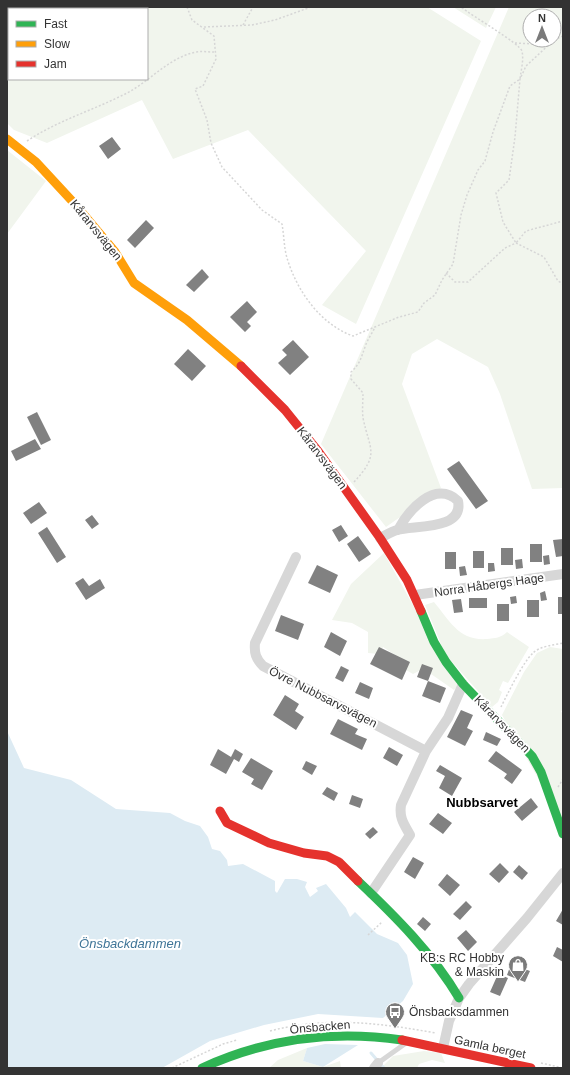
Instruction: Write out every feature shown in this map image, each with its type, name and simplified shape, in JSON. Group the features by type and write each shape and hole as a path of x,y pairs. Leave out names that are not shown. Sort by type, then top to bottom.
{"street":[{"name":"Kårarvsvägen","path":"7,139 36,162 72,202 115,252 134,283 199,329 230,355 285,410 318,451 380,538 415,595 434,642 446,662 463,684 521,742 536,761 563,834"},
{"path":"380,538 398,530 430,527 443,523 453,516 458,510 458,501 453,496 446,494 426,498 409,513 398,530"},
{"name":"Övre Nubbsarvsvägen","path":"296,557 255,643 254,650 258,661 263,666 426,751"},
{"name":"Norra Håbergs Hage","path":"415,595 563,574"},
{"path":"371,893 410,835 402,822 400,813 408,788 426,751 448,718 463,684"},
{"path":"220,811 226,823 269,843 304,853 327,856 346,868 429,955 447,978 459,998"},
{"path":"443,1048 449,1022 459,998 562,876"},
{"name":"Önsbacken","path":"202,1068 235,1055 266,1046 328,1036 360,1036 408,1041 443,1048"},
{"name":"Gamla berget","path":"443,1048 531,1068"}],"lane":[{"path":"376,1065 408,1041"}],"path":[{"path":"187,7 192,20 204,27 214,36 216,59 203,86 195,89 207,120 211,143 222,167 262,210 282,224 287,258 301,292 321,316 339,330 353,336 399,317 418,312 424,303 435,295 452,264 460,215 478,170 485,161 492,132 510,86 520,79 526,66 545,48"},
{"path":"243,26 253,7"},
{"path":"204,27 243,26 275,20 311,7"},
{"path":"461,7 473,17 515,43 521,50 523,59 509,180 496,193 503,222 516,243 544,257 558,281 563,284"},
{"path":"515,43 522,43"},
{"path":"148,79 166,65 180,58 196,52 215,52"},
{"path":"17,147 45,129 136,89 147,80"},
{"path":"446,273 454,282 468,282 505,248 516,243 526,231 563,221"},
{"path":"346,491 370,464 371,450 363,417 363,393 351,379 351,372 359,365 365,347 375,326"},
{"path":"496,718 514,683 534,652 546,646 563,643"},
{"path":"368,935 373,928"}],"shaded area":[{"path":"7,7 427,7 481,41 356,324 322,305 366,251 248,130 173,159 142,100 47,143 14,130 7,123"},
{"path":"453,7 496,7 486,28"},
{"path":"509,7 563,7 563,488 532,489 500,394 488,367 437,339 412,354 402,384 441,488 386,527 321,444"},
{"path":"7,150 46,181 7,234"},
{"path":"384,553 458,686 454,690 431,674 419,671 413,674 406,670 398,657 383,647 379,654 368,653 368,632 352,623 332,620 351,584"},
{"path":"434,602 450,623 469,637 487,639 500,637 507,632 529,647 508,683 503,681 499,690 502,692 498,702 492,707 445,654 425,605"},
{"path":"550,647 563,649 563,710 561,711 563,715 563,822 502,715 524,672 537,653"},
{"path":"307,1048 303,1061 323,1067 340,1061 341,1068 269,1068 278,1060"},
{"path":"424,1051 441,1053 445,1063 432,1060 419,1064 417,1068 381,1068 393,1056"}],"water":[{"name":"Önsbackdammen","path":"7,731 24,768 71,780 116,809 170,813 185,821 200,826 208,837 212,849 220,851 227,860 228,866 243,864 275,881 275,891 277,893 285,879 297,879 307,882 305,887 310,897 318,891 316,888 326,884 346,908 350,917 355,912 377,934 398,943 407,955 413,984 403,1001 383,1018 318,1014 264,1025 210,1041 162,1068 7,1068"},
{"path":"325,1044 358,1045 323,1067 303,1061 307,1048"}],"building":[{"path":"112,137 121,149 108,159 99,146"},
{"path":"146,220 154,228 135,248 127,240"},
{"path":"202,269 209,277 194,292 186,285"},
{"path":"247,301 257,312 247,322 251,326 245,332 230,317"},
{"path":"293,340 309,357 290,375 278,363 287,355 282,350"},
{"path":"188,349 206,366 192,381 174,364"},
{"path":"37,412 51,440 41,445 27,417"},
{"path":"35,439 41,449 16,461 11,451"},
{"path":"459,461 488,501 476,509 447,469"},
{"path":"39,502 47,513 31,524 23,513"},
{"path":"92,515 99,524 92,529 85,520"},
{"path":"341,525 348,536 339,542 332,530"},
{"path":"47,527 66,557 57,563 38,533"},
{"path":"358,536 371,554 359,562 347,544"},
{"path":"563,539 563,556 556,557 553,540"},
{"path":"530,544 542,544 542,562 530,562"},
{"path":"501,548 513,548 513,565 501,565"},
{"path":"473,551 484,551 484,568 473,568"},
{"path":"445,552 456,552 456,569 445,569"},
{"path":"549,555 550,564 544,565 543,556"},
{"path":"522,559 523,568 516,569 515,560"},
{"path":"488,563 494,563 495,571 488,572"},
{"path":"317,565 338,575 330,593 308,583"},
{"path":"465,566 467,575 460,576 459,567"},
{"path":"83,578 89,586 100,579 105,588 86,600 75,583"},
{"path":"545,591 547,600 541,601 540,593"},
{"path":"516,596 517,603 511,604 510,597"},
{"path":"558,597 563,597 563,614 558,614"},
{"path":"469,598 487,598 487,608 469,608"},
{"path":"461,599 463,612 454,613 452,600"},
{"path":"527,600 539,600 539,617 527,617"},
{"path":"497,604 509,604 509,621 497,621"},
{"path":"281,615 304,624 298,640 275,631"},
{"path":"331,632 347,641 340,656 324,647"},
{"path":"379,647 410,662 402,680 370,664"},
{"path":"422,664 433,668 428,681 417,677"},
{"path":"341,666 349,670 343,682 335,678"},
{"path":"428,681 446,688 440,703 422,696"},
{"path":"360,682 373,688 369,699 355,693"},
{"path":"285,695 299,704 295,711 304,717 296,730 273,715"},
{"path":"461,710 473,715 467,728 473,731 465,746 447,737"},
{"path":"338,719 358,729 355,734 367,739 362,750 330,734"},
{"path":"486,732 501,739 497,746 483,740"},
{"path":"389,747 403,755 397,766 383,758"},
{"path":"218,749 231,757 235,749 243,754 239,762 234,759 226,774 210,765"},
{"path":"496,751 522,770 512,784 504,778 507,774 488,761"},
{"path":"251,758 273,771 262,790 251,784 254,779 242,772"},
{"path":"306,761 317,766 312,775 302,769"},
{"path":"440,765 462,778 452,796 439,788 445,776 436,771"},
{"path":"327,787 338,793 334,801 322,794"},
{"path":"352,795 363,799 360,808 349,804"},
{"path":"531,798 538,807 522,821 514,812"},
{"path":"438,813 452,823 443,834 429,824"},
{"path":"373,827 378,832 370,839 365,834"},
{"path":"413,857 424,863 415,879 404,872"},
{"path":"500,863 509,872 499,883 489,874"},
{"path":"519,865 528,873 522,880 513,872"},
{"path":"447,874 460,885 450,896 438,885"},
{"path":"466,901 472,907 460,920 453,914"},
{"path":"563,909 563,925 556,921"},
{"path":"423,917 431,924 425,931 417,924"},
{"path":"466,930 477,942 468,951 457,938"},
{"path":"557,947 563,950 563,962 553,956"},
{"path":"511,964 530,971 525,982 507,975"},
{"path":"498,974 508,978 500,996 490,992"}],"waterway":[{"path":"371,1053 384,1068"}],"traffic: fast":[{"path":"421,611 434,642 446,662 463,684 532,756 541,772 563,834"},
{"path":"358,881 413,936 449,982 459,998"},
{"path":"202,1068 250,1050 300,1039 350,1036 402,1040"}],"traffic: slow":[{"path":"7,139 36,162 73,202 115,252 134,283 187,320 241,366"}],"traffic: jam":[{"path":"241,366 285,410 318,451 380,538 407,580 421,611"},
{"path":"220,811 227,823 269,843 304,853 327,856 339,862 358,881"},
{"path":"402,1040 531,1068"}],"place":[{"name":"KB:s RC Hobby & Maskin","path":"518,982"},
{"name":"Önsbacksdammen","path":"395,1029"}],"district":[{"name":"Nubbsarvet","path":"482,802"}]}
